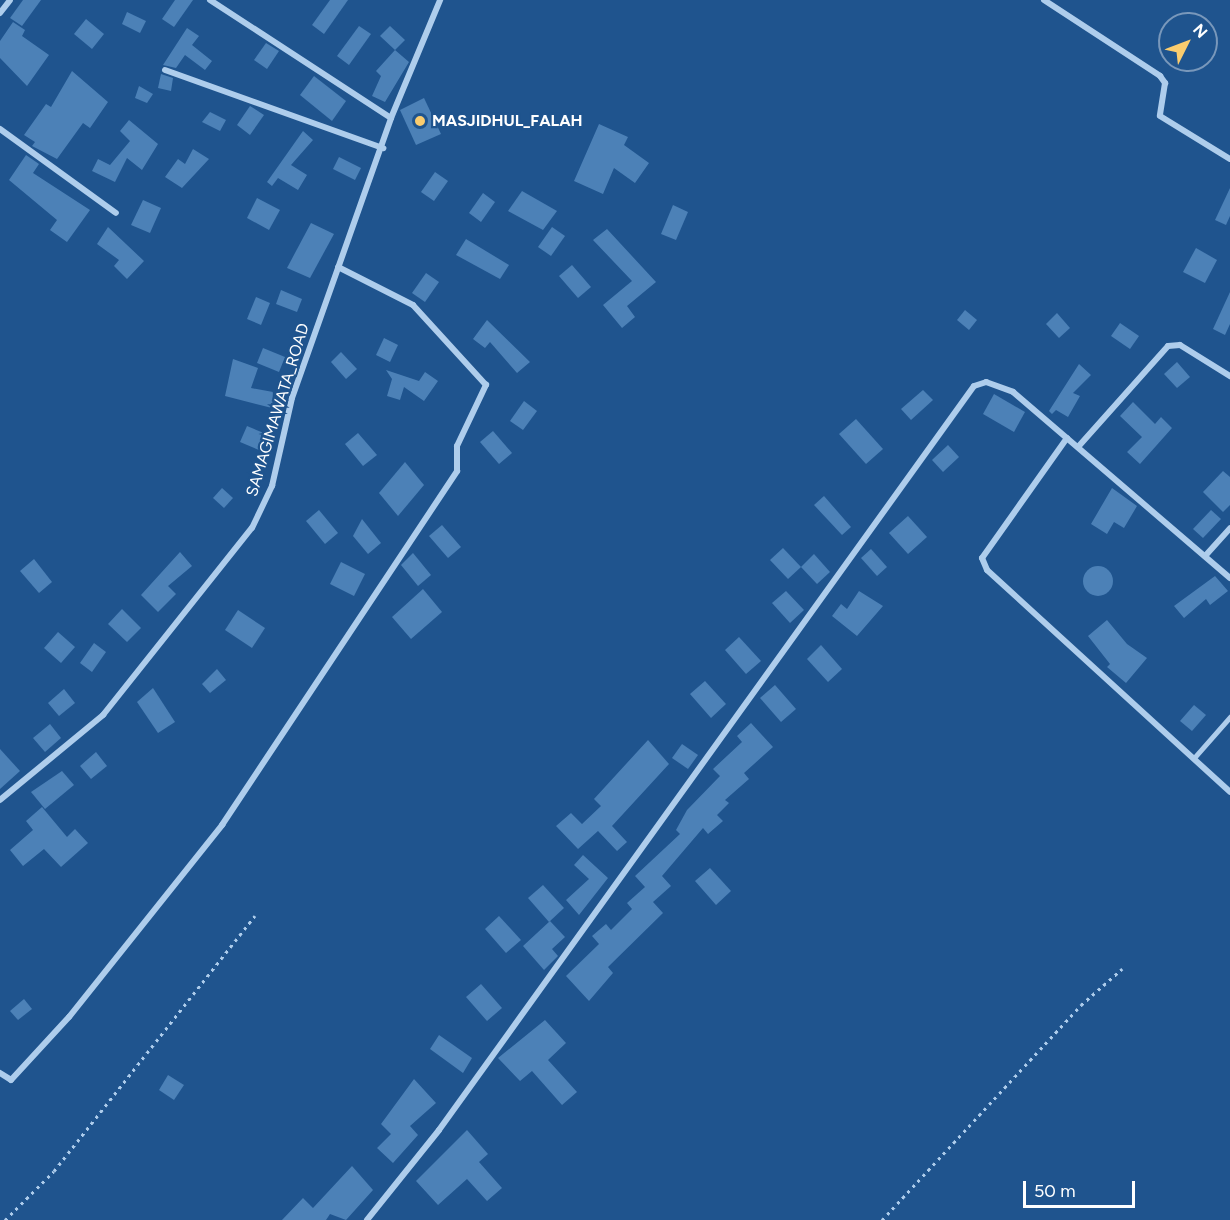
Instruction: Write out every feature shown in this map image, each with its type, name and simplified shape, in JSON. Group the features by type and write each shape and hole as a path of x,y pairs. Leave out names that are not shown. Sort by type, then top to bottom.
{"street":[{"path":"0,13 10,0"},
{"path":"210,0 391,118"},
{"name":"SAMAGIMAWATA_ROAD","path":"0,800 103,716 252,528 272,486 292,398 383,148 391,118 440,0"},
{"path":"1044,0 1160,76 1165,83 1160,116 1230,159"},
{"path":"165,70 383,148"},
{"path":"0,129 116,213"},
{"path":"0,1074 11,1080 62,1025 222,825 457,471 456,446 486,385 413,305 338,267"},
{"path":"1078,447 1168,346 1180,345 1230,376"},
{"path":"367,1220 439,1130 974,386 986,382 1013,392 1206,555 1230,578"},
{"path":"1067,438 982,558 987,570 1230,792"},
{"path":"1206,555 1230,528"}],"lane":[{"path":"1194,758 1230,717"}],"path":[{"path":"5,1220 54,1171 255,916"},
{"path":"882,1220 1081,1005 1122,969"}],"building":[{"path":"23,0 41,0 22,26 10,18"},
{"path":"175,0 193,0 174,27 162,19"},
{"path":"330,0 348,0 324,34 312,25"},
{"path":"127,12 146,21 140,33 122,24"},
{"path":"86,19 104,34 92,49 74,34"},
{"path":"13,22 25,30 22,36 49,55 27,86 0,58 0,41"},
{"path":"359,26 371,34 349,65 337,56"},
{"path":"390,26 405,40 395,50 380,36"},
{"path":"187,28 199,36 192,45 212,61 205,70 185,55 176,68 163,65"},
{"path":"266,43 279,51 267,69 254,60"},
{"path":"395,50 409,62 385,102 372,96 381,76 376,71"},
{"path":"72,71 108,102 90,128 83,123 57,159 32,146 35,142 24,135 46,104 51,107"},
{"path":"161,74 173,78 171,91 158,88"},
{"path":"314,76 346,101 332,121 300,95"},
{"path":"139,86 153,94 147,103 135,98"},
{"name":"MASJIDHUL_FALAH","path":"424,98 441,134 416,145 400,110"},
{"path":"250,106 264,115 250,135 237,125"},
{"path":"210,112 226,120 220,131 202,122"},
{"path":"129,120 158,144 142,170 127,158 115,182 92,171 98,159 110,165 130,141 120,131"},
{"path":"599,124 628,137 624,145 649,163 635,183 614,168 603,194 574,181"},
{"path":"303,131 313,140 291,165 307,175 298,190 278,178 272,186 267,182"},
{"path":"193,149 209,159 182,188 165,177 178,159 185,164"},
{"path":"26,155 39,164 33,173 90,210 67,242 50,230 57,220 9,180"},
{"path":"339,157 361,168 355,180 333,169"},
{"path":"435,172 448,181 434,201 421,192"},
{"path":"1230,188 1230,216 1226,225 1215,220"},
{"path":"522,191 557,211 543,230 508,211"},
{"path":"483,193 495,202 481,222 469,213"},
{"path":"257,198 280,210 269,230 247,218"},
{"path":"143,200 161,208 150,233 131,225"},
{"path":"673,205 688,212 676,240 661,234"},
{"path":"311,223 334,234 310,278 287,268"},
{"path":"108,227 144,261 127,279 114,266 119,260 97,244"},
{"path":"552,227 565,236 551,256 538,247"},
{"path":"607,229 656,282 627,306 635,317 622,328 603,305 632,281 593,240"},
{"path":"466,239 509,265 500,279 456,255"},
{"path":"1196,248 1217,260 1205,283 1183,272"},
{"path":"572,265 591,287 578,298 559,276"},
{"path":"426,273 439,282 425,302 412,293"},
{"path":"281,290 302,299 297,312 276,304"},
{"path":"1230,292 1230,324 1225,335 1213,329"},
{"path":"256,297 270,303 261,325 247,319"},
{"path":"965,310 977,320 969,330 957,320"},
{"path":"1057,313 1070,328 1059,338 1046,324"},
{"path":"487,320 530,362 517,373 490,342 485,348 473,339"},
{"path":"1120,323 1139,336 1130,349 1111,336"},
{"path":"384,338 398,345 390,362 376,355"},
{"path":"263,348 285,357 279,372 257,363"},
{"path":"341,352 357,369 346,379 331,362"},
{"path":"233,359 258,368 251,388 273,392 272,408 225,396"},
{"path":"1177,362 1190,377 1177,388 1164,374"},
{"path":"1079,364 1091,375 1073,393 1080,396 1068,417 1056,410 1052,414 1049,411"},
{"path":"386,370 419,381 425,372 438,381 424,401 404,387 400,400 387,396 392,379"},
{"path":"923,390 933,400 911,420 901,409"},
{"path":"994,394 1025,412 1014,432 983,414"},
{"path":"524,401 537,411 523,430 510,421"},
{"path":"1133,402 1155,424 1161,417 1172,428 1140,464 1127,452 1142,437 1120,416"},
{"path":"856,419 883,449 866,464 839,434"},
{"path":"247,426 266,434 259,450 240,442"},
{"path":"493,431 512,453 499,464 480,442"},
{"path":"358,433 377,455 363,466 345,444"},
{"path":"948,445 959,457 943,472 932,460"},
{"path":"405,462 424,485 398,516 379,493"},
{"path":"1223,471 1230,477 1230,505 1223,512 1203,492"},
{"path":"222,488 233,498 224,508 213,498"},
{"path":"1112,488 1137,506 1124,528 1114,522 1107,534 1091,524"},
{"path":"824,496 851,527 842,535 814,505"},
{"path":"319,510 338,533 325,544 306,521"},
{"path":"1211,510 1221,519 1203,538 1193,529"},
{"path":"908,516 927,537 908,554 889,533"},
{"path":"362,519 381,543 368,554 353,536"},
{"path":"442,525 461,547 448,558 429,536"},
{"path":"783,548 801,567 788,579 770,560"},
{"path":"871,549 887,567 877,576 861,558"},
{"path":"180,552 192,566 168,586 176,594 158,612 141,595"},
{"path":"413,553 431,575 418,586 401,565"},
{"path":"814,554 830,572 817,584 801,567"},
{"path":"34,559 52,582 39,593 20,571"},
{"path":"341,562 365,574 354,596 330,584"},
{"path":"1098,566 1109,570 1113,581 1109,592 1098,596 1087,592 1083,581 1087,570"},
{"path":"1215,576 1228,591 1210,605 1206,599 1184,618 1174,606"},
{"path":"423,589 442,612 411,639 392,617"},
{"path":"786,591 804,610 790,623 772,603"},
{"path":"859,591 883,606 857,636 832,616 841,604 847,609"},
{"path":"122,609 141,628 127,642 108,624"},
{"path":"238,610 265,628 252,648 225,630"},
{"path":"1107,620 1127,644 1147,658 1126,683 1107,667 1110,664 1088,636"},
{"path":"58,632 75,647 61,663 44,648"},
{"path":"739,637 761,661 746,674 725,650"},
{"path":"94,643 106,652 92,672 80,663"},
{"path":"821,645 842,669 828,682 807,659"},
{"path":"217,669 226,680 210,693 202,684"},
{"path":"705,681 726,704 711,718 690,694"},
{"path":"775,685 796,709 781,722 760,698"},
{"path":"153,688 175,722 158,733 137,702"},
{"path":"64,689 75,703 59,716 48,703"},
{"path":"1194,705 1206,715 1192,731 1180,721"},
{"path":"751,723 773,747 744,773 749,779 725,800 729,803 717,815 723,821 708,834 703,828 662,876 671,886 653,902 663,913 608,967 613,973 589,1001 566,976 599,944 592,936 606,924 611,930 632,909 627,903 645,887 635,876 680,834 676,830 687,810 720,776 713,769 742,742 737,736"},
{"path":"50,724 61,738 45,752 33,738"},
{"path":"648,740 669,764 612,826 627,842 617,851 598,831 578,849 556,826 571,813 582,824 601,806 594,799"},
{"path":"682,744 698,755 688,769 672,758"},
{"path":"0,749 20,771 0,789"},
{"path":"96,752 107,766 91,779 80,766"},
{"path":"62,771 74,785 45,809 31,792"},
{"path":"42,807 67,837 75,829 88,843 61,867 44,849 23,866 10,850 33,830 26,821"},
{"path":"583,855 608,878 579,915 566,900 589,879 574,865"},
{"path":"710,868 731,891 716,905 695,881"},
{"path":"543,885 564,908 549,922 528,898"},
{"path":"499,916 521,940 506,953 485,929"},
{"path":"550,921 565,937 552,949 558,956 544,970 523,946"},
{"path":"481,984 502,1008 487,1021 466,997"},
{"path":"24,999 32,1009 18,1020 10,1011"},
{"path":"545,1020 566,1043 548,1060 577,1092 562,1105 532,1071 520,1081 498,1058"},
{"path":"439,1035 472,1058 463,1073 430,1049"},
{"path":"168,1075 184,1085 174,1100 159,1090"},
{"path":"414,1079 436,1103 410,1126 418,1135 393,1163 377,1148 391,1134 381,1124"},
{"path":"467,1130 488,1154 479,1162 502,1188 487,1201 467,1179 438,1205 416,1181"},
{"path":"352,1166 373,1190 346,1220 330,1214 326,1220 282,1220 303,1198 313,1208"}],"place":[{"name":"MASJIDHUL_FALAH","path":"420,121"}]}
